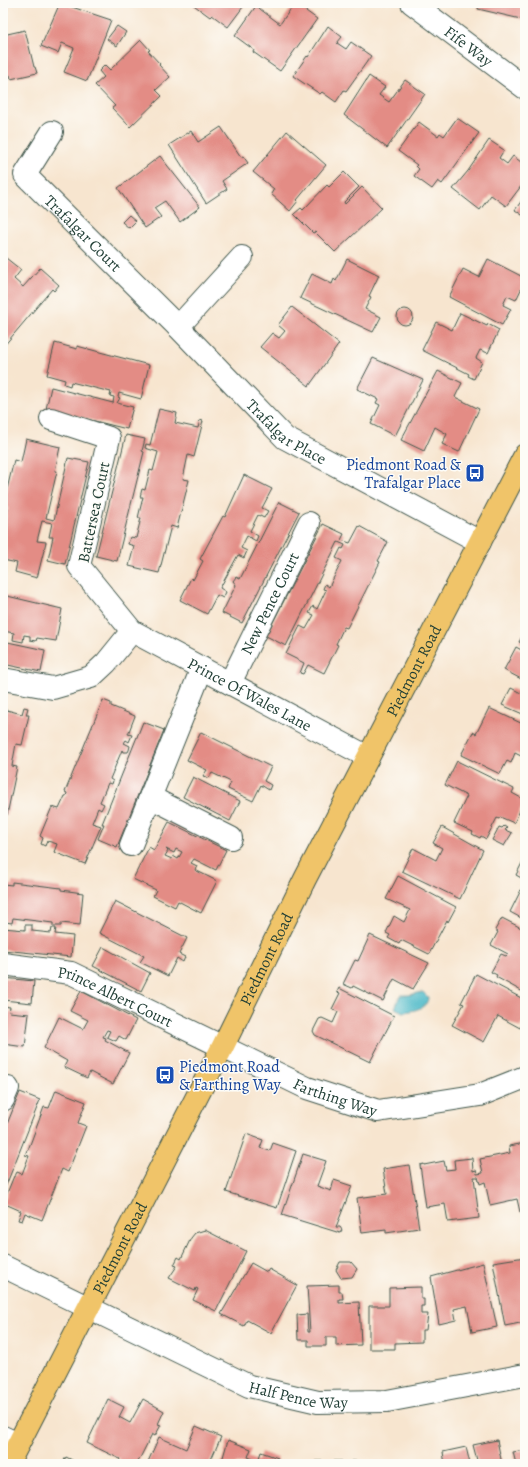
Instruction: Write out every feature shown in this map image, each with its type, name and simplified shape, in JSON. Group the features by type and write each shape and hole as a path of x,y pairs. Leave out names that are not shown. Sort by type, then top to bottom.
{"main road":[{"name":"Piedmont Road","path":"8,1464 10,1441 87,1309 223,1046 304,879 525,455"}],"street":[{"name":"Fife Way","path":"412,3 525,88"},
{"name":"Trafalgar Court","path":"52,132 26,175 178,327"},
{"path":"178,327 242,257"},
{"name":"Trafalgar Place","path":"178,327 285,438 480,542"},
{"name":"Battersea Court","path":"51,419 110,438 79,566 132,631"},
{"name":"New Pence Court","path":"230,683 309,523"},
{"path":"3,679 53,688 91,677 106,663 132,631"},
{"name":"Prince Of Wales Lane","path":"132,631 368,757"},
{"path":"131,845 202,668"},
{"path":"150,797 230,838"},
{"name":"Prince Albert Court","path":"3,964 71,972 223,1046"},
{"name":"Farthing Way","path":"223,1046 307,1088 378,1111 480,1095 525,1077"},
{"name":"Half Pence Way","path":"3,1266 87,1309 249,1386 318,1402 387,1401 525,1375"}],"water":[{"path":"423,992 428,997 425,1004 419,1009 403,1012 395,1008 400,995"}],"building":[{"path":"60,3 111,20 87,81 64,72 74,48 62,43 58,53 41,46"},
{"path":"191,3 246,3 228,27 212,15 210,17"},
{"path":"295,3 317,19 280,71 253,52 254,50 235,36 256,6 280,24"},
{"path":"479,3 525,3 525,20 478,9"},
{"path":"117,26 126,32 117,46 107,39"},
{"path":"328,26 342,37 337,43 346,49 351,42 371,56 346,91 344,90 336,102 322,92 320,94 293,76 307,56 308,57"},
{"path":"25,30 34,67 37,73 11,79 10,75 3,77 3,35"},
{"path":"141,40 150,50 148,51 170,77 156,90 162,96 130,127 112,108 115,106 95,85 104,77 99,71 105,65 110,70"},
{"path":"369,76 385,87 379,95 389,102 405,80 425,94 387,148 344,115"},
{"path":"457,118 479,133 442,184 438,181 432,189 414,176 419,169 416,166 417,165 398,151 419,122 438,136 440,133 444,136"},
{"path":"221,127 241,157 243,156 248,163 222,181 227,189 206,203 169,145 191,131 198,142"},
{"path":"287,131 326,165 297,200 298,201 290,211 271,194 274,189 253,172"},
{"path":"489,140 504,150 499,158 507,164 513,156 525,165 525,181 506,206 491,195 480,210 453,189 468,171"},
{"path":"160,156 200,207 180,222 165,201 154,208 161,217 145,228 118,188"},
{"path":"344,172 359,187 344,202 345,204 362,187 382,208 335,252 294,214 301,208 303,210 327,185 329,187"},
{"path":"525,196 525,217 515,210"},
{"path":"129,215 136,221 129,228 122,222"},
{"path":"6,258 21,270 14,279 23,287 40,268 59,285 54,291 52,289 3,347 3,262"},
{"path":"347,259 379,275 369,296 371,297 365,309 381,317 373,332 300,298 312,274 332,284 334,279 336,281"},
{"path":"488,259 521,276 522,274 525,275 525,281 516,300 507,296 503,305 511,309 502,325 449,297 463,269 479,277"},
{"path":"292,307 339,344 309,386 260,347 272,333 279,338 285,331 278,325"},
{"path":"405,309 411,311 413,317 411,323 405,325 399,323 397,317 399,311"},
{"path":"460,313 499,330 488,353 480,350 476,358 482,362 474,379 468,376 469,374 422,350 436,322 452,330"},
{"path":"55,343 77,349 77,346 149,365 141,399 119,393 118,397 120,398 117,403 133,407 127,429 46,409 51,387 113,403 114,397 110,396 111,392 71,382 70,386 64,384 65,380 47,375"},
{"path":"373,358 423,380 395,436 371,424 380,405 376,403 378,399 357,389"},
{"path":"438,371 462,383 455,397 479,409 459,452 442,444 447,434 435,427 424,451 401,440"},
{"path":"159,409 177,413 175,423 198,428 200,420 203,421 194,457 188,455 183,479 189,480 177,528 171,526 159,573 129,566 134,546 128,544 130,537 136,538 141,518 138,518 143,497 140,497 142,489 145,490 150,470 153,471 158,452 145,448 146,444 150,445"},
{"path":"126,435 145,439 142,451 144,452 117,561 96,556"},
{"path":"26,439 60,447 55,471 57,471 46,518 54,520 68,458 89,462 65,564 48,560 53,537 49,537 52,523 42,521 37,541 46,542 37,578 15,572 17,563 3,560 3,530 8,508 3,506 14,460 21,462"},
{"path":"244,475 272,489 262,508 268,511 264,518 258,515 250,531 258,536 256,541 247,536 241,548 247,551 244,558 238,555 220,588 226,592 223,598 217,595 207,614 180,600 191,578 193,580 203,561 200,559 223,516 225,517"},
{"path":"279,502 299,512 242,623 222,613 236,585 233,581 236,577 240,579"},
{"path":"323,524 344,534 341,540 350,543 359,526 388,542 378,561 380,562 347,628 344,627 336,644 338,645 324,673 308,665 303,674 300,673 304,663 286,654 300,626 306,629 314,615 309,613 313,606 317,609 326,590 323,589 325,584 329,587 342,561 336,558 341,548 343,549 345,545 338,542 286,646 266,636"},
{"path":"3,595 62,609 56,641 37,638 36,641 30,640 30,636 24,635 23,642 13,640 14,633 3,631"},
{"path":"525,631 525,645 519,642"},
{"path":"3,641 45,650 41,672 3,664"},
{"path":"516,647 525,652 525,681 504,670"},
{"path":"525,686 525,715 502,705 511,688 521,693"},
{"path":"103,700 111,703 111,706 135,716 128,734 132,735 129,742 126,740 124,743 130,746 129,750 128,752 123,752 122,750 110,779 113,781 112,784 108,783 100,802 104,804 101,810 98,808 92,823 101,826 85,864 54,852 57,844 47,841 45,846 41,844 43,838 40,836 52,807 59,809 66,796 67,793 65,792"},
{"path":"24,707 28,708 26,715 29,715 22,745 16,744 12,766 17,767 7,815 3,815 3,709 22,714"},
{"path":"489,708 525,725 525,758 515,753 511,763 507,761 500,774 461,755 473,732 476,734"},
{"path":"143,722 164,730 117,847 98,839 104,824 102,824"},
{"path":"201,732 271,767 264,781 271,785 269,790 261,785 253,801 228,789 231,782 212,773 209,778 203,776 207,770 187,760"},
{"path":"457,761 514,789 512,793 525,800 514,823 500,817 499,819 497,818 486,839 472,834 473,832 454,823 467,796 445,785"},
{"path":"193,777 240,801 230,821 183,797"},
{"path":"169,822 226,850 216,870 194,859 191,863 197,866 195,870 217,881 201,913 178,901 175,907 153,896 156,890 133,879 149,847 154,850","holes":["166,849 174,853 176,849 182,852 178,859 173,856 172,859 165,856 168,851"]},
{"path":"504,826 507,828 505,830 512,833 504,846 492,840 499,827 502,828"},
{"path":"442,827 483,850 460,899 402,871 413,848 436,860 442,848 433,843"},
{"path":"524,859 525,860 525,880 516,875"},
{"path":"398,876 456,907 448,922 447,920 429,954 401,940 399,944 388,938 390,935 386,933 394,916 404,922 410,910 386,899"},
{"path":"12,882 61,888 61,890 83,893 80,925 61,923 61,926 53,926 53,923 13,918 12,923 5,922 5,918 3,917 3,884 12,885"},
{"path":"525,882 525,920 510,912"},
{"path":"115,901 187,938 179,954 185,957 183,962 177,958 168,976 140,962 144,956 99,933"},
{"path":"502,918 525,930 525,993 496,977 497,975 491,972 501,954 506,956 508,954 491,945 498,932 495,930"},
{"path":"25,925 32,925 32,931 51,933 52,928 56,928 55,934 73,936 71,957 3,950 3,928 25,930"},
{"path":"370,935 429,963 413,989 394,979 383,1001 353,986 352,988 343,984 355,960 358,961"},
{"path":"103,947 150,973 141,991 93,966"},
{"path":"476,974 525,1000 525,1019 520,1028 498,1016 484,1042 452,1025 464,1004 461,1003"},
{"path":"3,978 34,981 32,1003 3,1000"},
{"path":"339,988 394,1016 370,1062 315,1035 313,1031 319,1019 322,1018 333,1023 338,1012 332,1009 340,993 337,992"},
{"path":"81,991 136,1020 126,1040 119,1036 116,1041 107,1037 110,1031 107,1030 103,1037 106,1038 105,1040 129,1053 113,1084 90,1072 87,1078 64,1067 67,1061 44,1048 59,1017 83,1029 88,1020 70,1011"},
{"path":"3,1006 10,1007 9,1012 29,1014 25,1047 3,1044"},
{"path":"56,1090 86,1102 78,1123 86,1126 68,1172 62,1169 42,1220 25,1213 22,1221 18,1220 21,1211 3,1203 14,1176 17,1172 22,1174 29,1156 25,1155 44,1107 49,1108"},
{"path":"20,1092 40,1100 5,1188 3,1187 3,1134"},
{"path":"246,1134 263,1140 260,1148 270,1151 273,1143 296,1151 277,1208 226,1192"},
{"path":"525,1143 525,1211 520,1212 517,1199 490,1205 485,1182 480,1184 478,1177 474,1177 479,1218 448,1222 445,1204 426,1207 420,1165 444,1161 446,1170 455,1169 454,1160 472,1158 473,1171 476,1170 477,1174 483,1173 480,1159 510,1153 509,1146"},
{"path":"303,1154 326,1161 317,1186 331,1191 334,1180 352,1186 336,1227 340,1227 342,1230 340,1233 282,1215"},
{"path":"409,1165 419,1228 386,1233 386,1230 362,1233 357,1198 387,1194 383,1169"},
{"path":"205,1230 246,1251 216,1311 193,1300 198,1289 196,1288 195,1291 169,1278 177,1266 174,1265 178,1257 181,1259 191,1238 195,1233"},
{"path":"525,1257 525,1322 505,1326 493,1262"},
{"path":"340,1262 351,1262 357,1269 352,1277 341,1278 336,1270"},
{"path":"251,1263 267,1272 269,1269 297,1285 271,1333 247,1320 244,1326 221,1314"},
{"path":"483,1263 497,1327 472,1332 467,1306 454,1309 456,1320 439,1324 431,1277"},
{"path":"339,1285 339,1292 342,1292 343,1299 339,1299 339,1303 359,1302 361,1345 336,1346 336,1337 326,1337 326,1346 308,1346 308,1340 298,1340 297,1315 307,1314 308,1332 310,1332 307,1286"},
{"path":"421,1287 421,1299 424,1299 424,1306 421,1306 421,1314 428,1314 426,1330 422,1330 422,1342 395,1343 395,1349 369,1349 369,1306 389,1306 389,1288"},
{"path":"108,1399 124,1407 119,1417 130,1423 143,1399 164,1411 158,1424 161,1425 155,1436 152,1434 137,1464 125,1464 119,1461 120,1459 87,1443"},
{"path":"196,1426 221,1437 209,1464 147,1464 159,1437 186,1449"},
{"path":"228,1440 251,1449 248,1457 258,1461 261,1452 278,1458 276,1464 221,1464"},
{"path":"497,1440 502,1464 478,1464 473,1445"},
{"path":"466,1447 470,1464 445,1464 443,1452"},
{"path":"525,1450 525,1464 516,1464 513,1452"},
{"path":"66,1457 76,1462 75,1464 62,1464"},
{"path":"315,1461 342,1461 342,1464 315,1464"},
{"path":"351,1461 383,1462 383,1464 351,1464"}],"place":[{"name":"Piedmont Road & Trafalgar Place","path":"475,473"},
{"name":"Piedmont Road & Farthing Way","path":"165,1075"}]}
